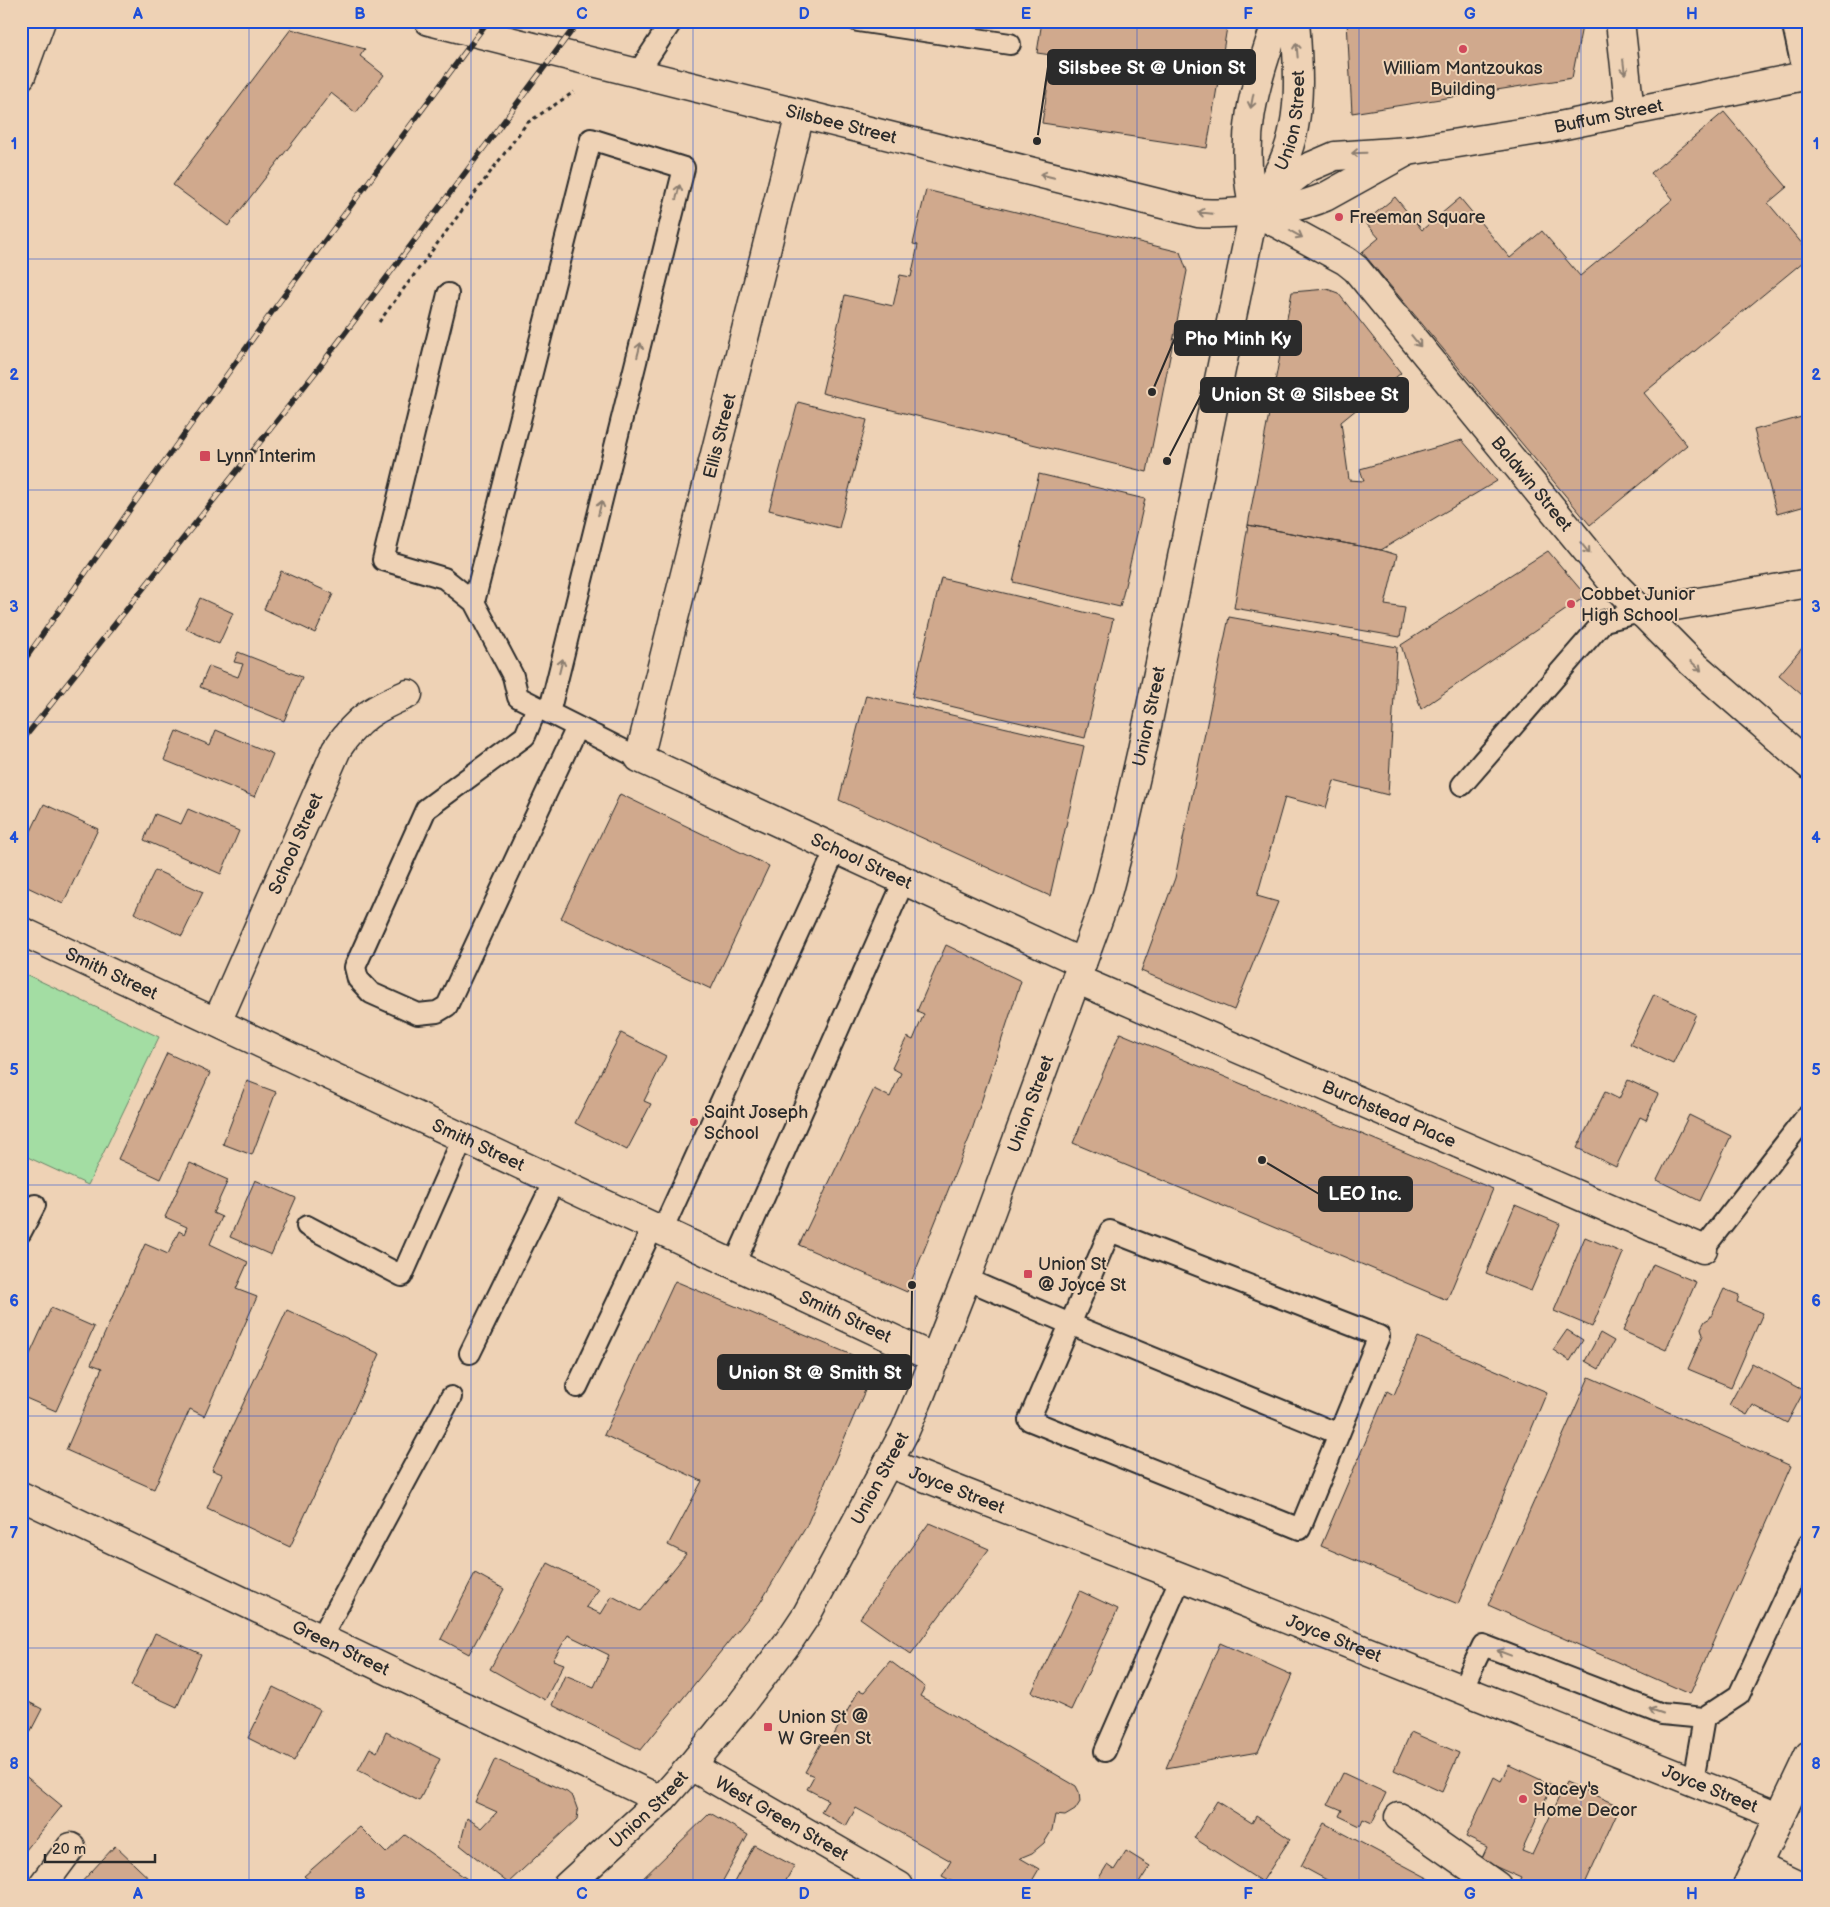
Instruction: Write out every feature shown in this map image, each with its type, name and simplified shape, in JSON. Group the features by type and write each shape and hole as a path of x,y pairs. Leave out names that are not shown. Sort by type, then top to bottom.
{"street":[{"path":"21,76 41,21"},
{"name":"Silsbee Street","path":"429,21 1186,210 1210,214 1240,214 1254,211"},
{"name":"Union Street","path":"1254,211 1249,188 1246,137 1254,92 1276,21"},
{"name":"Union Street","path":"568,1886 661,1800 742,1703 789,1641 807,1614 909,1423 936,1359 1106,898 1133,793 1254,211 1281,168 1292,132 1299,85 1295,21"},
{"path":"1620,21 1630,112"},
{"name":"Buffum Street","path":"1254,211 1293,178 1321,160 1350,153 1408,151 1544,129 1806,76"},
{"name":"Ellis Street","path":"639,758 800,114"},
{"name":"Baldwin Street","path":"1254,211 1346,261 1356,269 1614,584 1691,662 1809,765"},
{"path":"1640,612 1809,583"},
{"name":"School Street","path":"217,1022 337,749 354,725 366,715 380,706 408,694"},
{"name":"School Street","path":"639,758 904,881 1080,972"},
{"name":"Smith Street","path":"21,931 936,1359"},
{"name":"Burchstead Place","path":"1080,972 1702,1249"},
{"name":"Joyce Street","path":"888,1463 1181,1577 1780,1816"},
{"name":"Green Street","path":"21,1496 661,1800"},
{"path":"1799,1886 1752,1876 1809,1755"},
{"name":"West Green Street","path":"691,1766 899,1886"},
{"path":"1399,1816 1497,1886"},
{"path":"42,1886 71,1847"}],"lane":[{"path":"638,74 672,21"},
{"path":"858,21 1010,44"},
{"path":"1792,21 1806,76"},
{"path":"474,602 591,139 684,168 543,710 524,736 426,809 355,968 358,979 371,993 418,1014 437,1012 447,1006 577,727"},
{"path":"448,294 383,560 444,578 474,602 513,676 518,697 639,758"},
{"path":"1462,784 1604,621 1640,612"},
{"path":"577,1387 658,1229 836,849"},
{"path":"734,1265 904,881"},
{"path":"1702,1249 1806,1117"},
{"path":"307,1226 402,1276 463,1138"},
{"path":"470,1353 554,1181"},
{"path":"21,1232 34,1206"},
{"path":"1110,1231 1380,1336 1339,1434 1300,1529 1028,1420 1110,1231"},
{"path":"966,1279 1070,1324 1339,1434"},
{"path":"321,1638 452,1397"},
{"path":"1462,1689 1483,1645 1662,1714 1704,1718 1739,1695 1809,1544"},
{"path":"1106,1751 1181,1577"},
{"path":"1693,1781 1704,1718"}],"path":[{"path":"379,322 526,123 611,67"}],"green space":[{"path":"21,972 159,1037 88,1185 21,1154"}],"building":[{"path":"1042,21 1228,21 1207,148 1042,123 1050,71 1063,73 1065,57 1037,53"},
{"name":"William Mantzoukas Building","path":"1347,21 1583,21 1572,78 1352,113"},
{"path":"291,29 365,49 360,56 384,75 356,113 331,93 228,226 173,185"},
{"path":"1724,112 1787,187 1768,203 1809,252 1809,257 1644,393 1687,445 1590,525 1362,252 1379,238 1365,222 1395,197 1422,230 1460,198 1510,258 1542,231 1580,276 1673,199 1651,173"},
{"path":"1809,117 1809,156 1803,118"},
{"path":"926,190 1180,252 1187,271 1147,472 822,393 845,295 893,306 900,275 911,277 918,245 913,244"},
{"path":"1327,289 1338,293 1401,373 1341,422 1349,480 1364,481 1360,469 1462,440 1497,481 1381,550 1248,525 1292,292"},
{"path":"798,402 867,420 839,528 769,510"},
{"path":"1809,415 1809,505 1777,514 1754,430"},
{"path":"1039,474 1145,499 1120,607 1013,582"},
{"path":"1248,525 1381,550 1397,555 1385,605 1405,608 1400,637 1234,608"},
{"path":"1548,551 1586,596 1421,709 1401,645"},
{"path":"281,571 333,594 315,633 264,609"},
{"path":"941,578 1113,619 1085,738 912,697"},
{"path":"200,598 233,613 219,644 186,629"},
{"path":"1229,617 1397,647 1388,795 1334,781 1326,808 1285,797 1257,896 1278,902 1234,1010 1141,971 1175,878"},
{"path":"1809,640 1809,701 1779,675"},
{"path":"238,652 302,677 284,721 200,687 209,666 238,677 243,664 234,662"},
{"path":"866,695 1084,746 1050,896 839,800"},
{"path":"216,730 273,754 255,797 164,760 176,731 210,745"},
{"path":"620,794 769,866 711,989 561,918"},
{"path":"44,804 98,829 63,904 21,884 21,852"},
{"path":"188,809 239,831 221,874 144,840 155,814 181,824"},
{"path":"155,870 203,892 182,936 134,913"},
{"path":"946,945 1021,981 970,1136 907,1292 799,1245 874,1089 890,1097 901,1073 892,1068 907,1037 913,1040 924,1014 917,1011"},
{"path":"1654,994 1696,1014 1673,1064 1630,1044"},
{"path":"621,1033 666,1056 644,1101 651,1104 627,1150 575,1123"},
{"path":"1120,1033 1493,1189 1447,1300 1073,1143"},
{"path":"167,1053 210,1073 161,1179 118,1159"},
{"path":"1628,1080 1658,1094 1646,1120 1640,1117 1616,1167 1577,1148 1605,1092 1619,1099"},
{"path":"247,1081 276,1092 252,1155 223,1144"},
{"path":"1689,1115 1731,1136 1700,1201 1657,1180"},
{"path":"190,1163 228,1180 213,1213 222,1217 210,1244 248,1262 236,1289 257,1297 204,1416 190,1409 154,1489 66,1450 102,1368 91,1364 145,1244 168,1254 179,1231 184,1234 187,1227 165,1217"},
{"path":"255,1180 296,1198 271,1255 230,1237"},
{"path":"1515,1205 1560,1224 1531,1291 1486,1273"},
{"path":"1585,1237 1623,1253 1592,1327 1554,1311"},
{"path":"1653,1264 1696,1282 1666,1350 1623,1331"},
{"path":"675,1281 876,1365 806,1527 760,1603 641,1750 552,1705 565,1675 594,1687 609,1655 568,1635 553,1660 564,1664 545,1700 490,1669 548,1563 599,1589 586,1607 601,1614 612,1596 640,1611 686,1554 668,1545 702,1481 604,1435"},
{"path":"1724,1289 1739,1295 1737,1302 1763,1313 1731,1387 1688,1369 1703,1335 1701,1328 1705,1321 1710,1318"},
{"path":"51,1308 94,1327 56,1411 21,1396 21,1374"},
{"path":"287,1310 380,1354 290,1547 207,1508 222,1474 212,1470"},
{"path":"1567,1330 1583,1340 1570,1361 1553,1350"},
{"path":"1600,1333 1614,1341 1599,1369 1585,1361"},
{"path":"1418,1337 1547,1392 1458,1604 1321,1546 1387,1391 1394,1395"},
{"path":"1752,1363 1804,1391 1787,1423 1753,1405 1747,1415 1729,1405"},
{"path":"1589,1377 1791,1466 1690,1694 1488,1605"},
{"path":"929,1523 989,1549 911,1654 860,1618"},
{"path":"475,1573 504,1589 469,1654 441,1639"},
{"path":"1080,1591 1118,1609 1071,1710 1032,1692"},
{"path":"155,1633 201,1654 177,1707 131,1686"},
{"path":"1220,1643 1292,1675 1258,1752 1166,1768"},
{"path":"890,1661 925,1687 920,1696 1076,1786 1080,1802 1075,1810 1065,1816 1055,1815 1052,1830 1044,1843 1032,1853 1020,1858 1039,1869 1029,1886 961,1886 942,1876 951,1861 856,1808 846,1826 821,1812 828,1800 807,1789 814,1776 805,1772 825,1736 831,1740 859,1690 864,1692"},
{"path":"273,1687 320,1710 294,1761 248,1738"},
{"path":"21,1698 42,1709 23,1746 21,1745"},
{"path":"386,1732 440,1759 419,1801 358,1770 370,1748 377,1752"},
{"path":"1411,1732 1459,1753 1442,1792 1394,1770"},
{"path":"495,1759 567,1792 573,1797 578,1811 577,1819 508,1883 460,1845 467,1818 482,1828 497,1812 475,1802"},
{"path":"1509,1765 1552,1785 1522,1851 1532,1855 1566,1782 1620,1806 1584,1886 1517,1886 1521,1878 1481,1860 1487,1847 1466,1837 1494,1777 1501,1781"},
{"path":"1343,1773 1386,1793 1372,1823 1363,1819 1360,1826 1339,1816 1342,1810 1328,1804"},
{"path":"23,1774 62,1806 21,1856 21,1776"},
{"path":"1217,1801 1252,1823 1256,1816 1290,1839 1262,1882 1194,1838"},
{"path":"710,1813 748,1835 720,1886 635,1886"},
{"path":"1324,1823 1441,1886 1338,1886 1301,1866"},
{"path":"360,1827 386,1853 405,1835 477,1886 316,1886 304,1876"},
{"path":"754,1845 794,1866 783,1886 732,1886"},
{"path":"115,1846 157,1886 78,1886"},
{"path":"1126,1851 1150,1866 1139,1883 1144,1886 1094,1886 1107,1865 1114,1870"}],"railway":[{"path":"21,665 277,305 488,21"},
{"path":"21,742 315,373 579,21"}],"place":[{"name":"William Mantzoukas Building","path":"1463,49"},
{"name":"Silsbee St @ Union St","path":"1037,141"},
{"name":"Freeman Square","path":"1339,217"},
{"name":"Pho Minh Ky","path":"1152,392"},
{"name":"Lynn Interim","path":"205,456"},
{"name":"Union St @ Silsbee St","path":"1167,461"},
{"name":"Cobbet Junior High School","path":"1571,604"},
{"name":"Saint Joseph School","path":"694,1122"},
{"name":"LEO Inc.","path":"1262,1160"},
{"name":"Union St @ Joyce St","path":"1028,1274"},
{"name":"Union St @ Smith St","path":"912,1285"},
{"name":"Union St @ W Green St","path":"768,1727"},
{"name":"Stacey's Home Decor","path":"1523,1799"}]}
